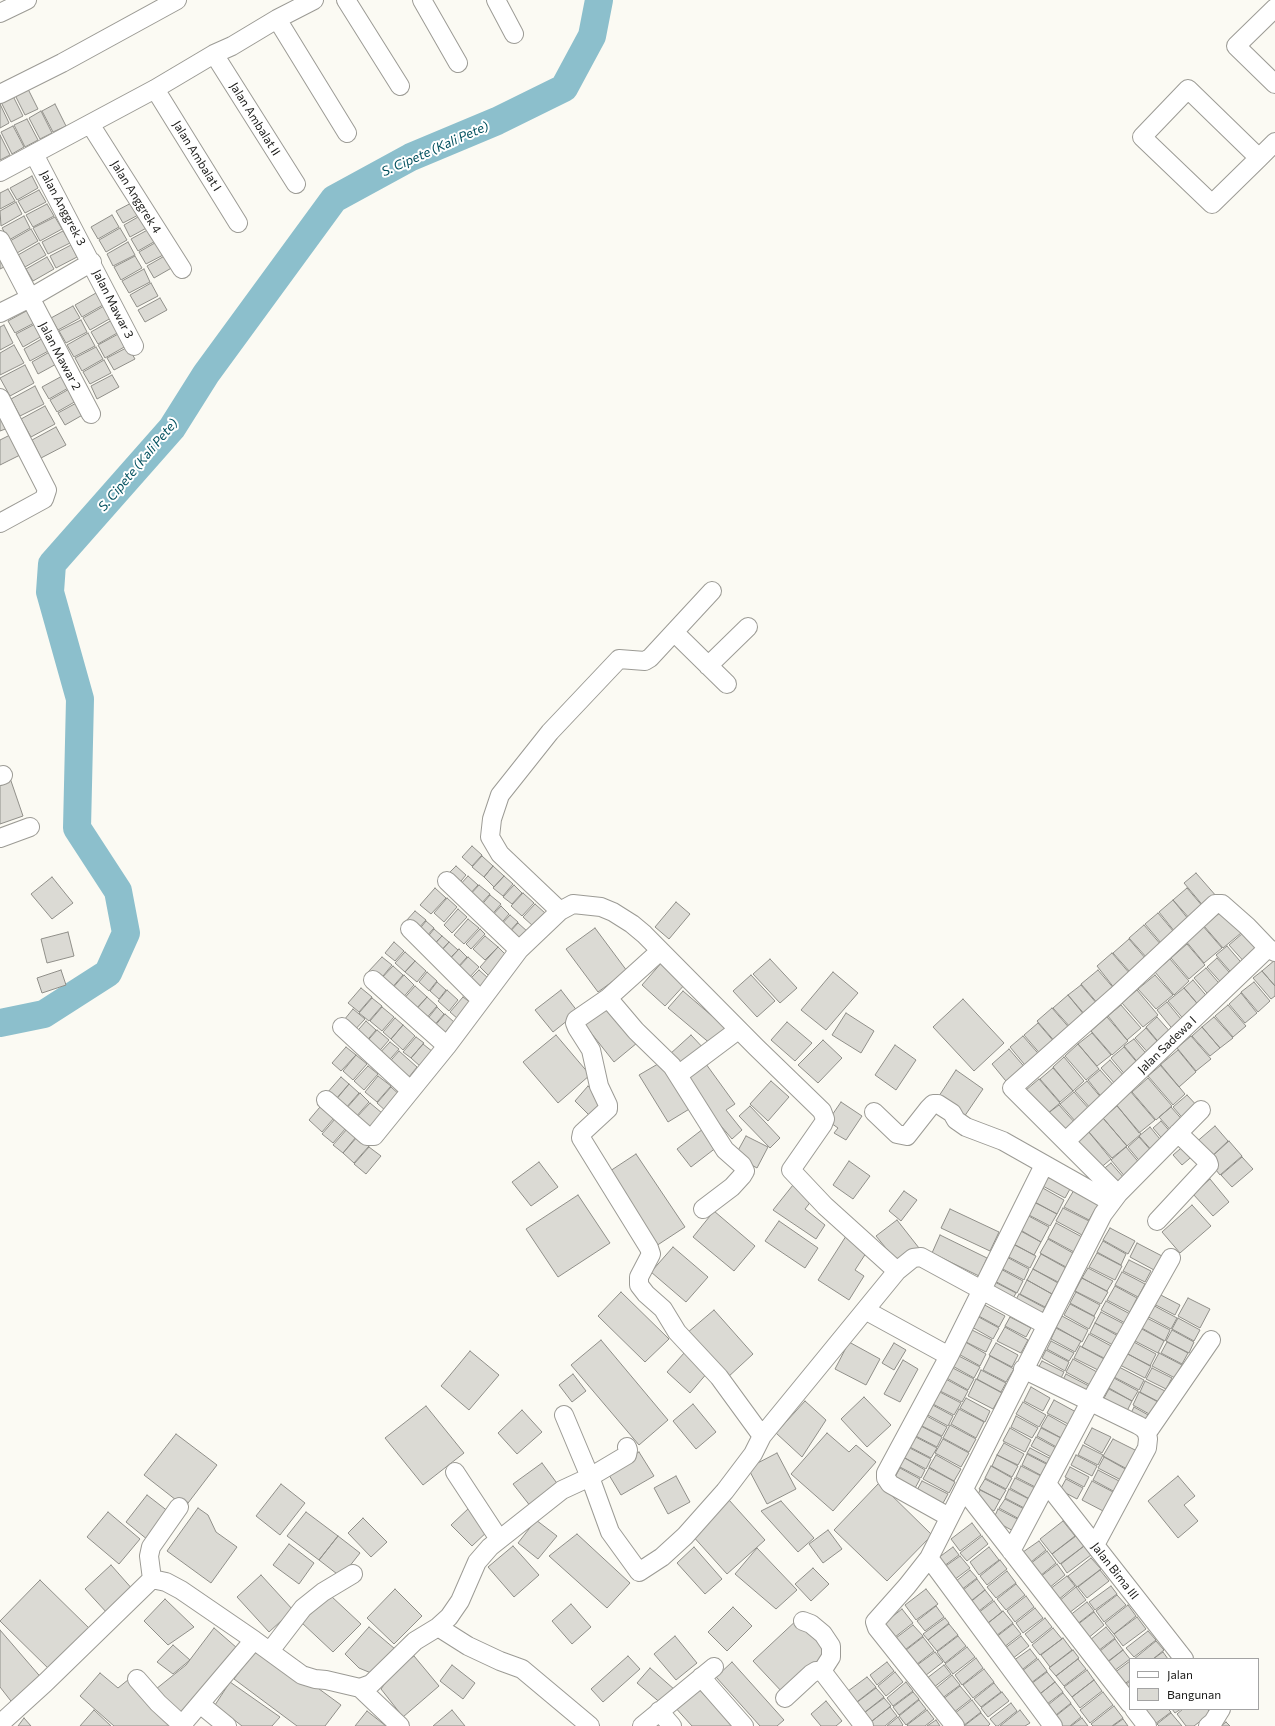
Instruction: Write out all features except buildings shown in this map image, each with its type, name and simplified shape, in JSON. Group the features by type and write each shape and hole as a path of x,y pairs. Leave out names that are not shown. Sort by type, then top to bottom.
{"street":[{"path":"0,13 27,0"},
{"path":"0,94 62,63 177,0"},
{"path":"0,172 155,89 214,54 232,46 277,19 314,0"},
{"path":"346,0 400,86"},
{"path":"422,0 458,63"},
{"path":"496,0 514,34"},
{"path":"1275,8 1236,46 1275,84"},
{"path":"277,19 348,133"},
{"name":"Jalan Ambalat II","path":"214,54 296,184"},
{"path":"1259,158 1188,88 1142,137 1212,204 1259,158 1275,142"},
{"name":"Jalan Ambalat I","path":"155,89 238,223"},
{"name":"Jalan Anggrek 4","path":"90,124 182,269"},
{"name":"Jalan Anggrek 3","path":"34,154 92,262"},
{"name":"Jalan Mawar 2","path":"0,240 91,414"},
{"path":"0,313 30,298 92,262"},
{"name":"Jalan Mawar 3","path":"92,262 134,346"},
{"path":"0,398 47,490 44,499 0,523"},
{"path":"560,911 500,854 490,837 492,818 500,795 550,732 619,659 645,661 650,658 712,590"},
{"path":"708,666 748,627"},
{"path":"674,632 727,684"},
{"path":"0,838 30,827"},
{"path":"447,881 519,950"},
{"path":"326,1100 370,1137 379,1130 447,1046 519,950 560,911 573,904 601,907 613,912 632,924 822,1111 824,1116 823,1124 792,1168 793,1174 825,1206 897,1271"},
{"path":"1115,1198 1066,1141 1012,1088 1116,996 1215,904 1222,904 1272,950"},
{"path":"410,929 481,1000"},
{"name":"Jalan Sadewa I","path":"1066,1141 1272,950"},
{"path":"659,952 608,998 578,1018 575,1023 591,1050 599,1086 608,1105 608,1109 582,1133 581,1138 649,1248 651,1254 639,1277 639,1285 646,1294 663,1309 677,1332 719,1377 762,1436"},
{"path":"373,980 447,1046"},
{"path":"608,998 636,1031 672,1066 725,1150 742,1165 745,1170 742,1176 732,1187 703,1209"},
{"path":"342,1027 410,1090"},
{"path":"678,1075 738,1030"},
{"path":"874,1112 897,1134 907,1136 924,1113 933,1104 938,1104 952,1113 956,1120 966,1127 1003,1141 1044,1165 1115,1198"},
{"path":"955,1726 877,1628 875,1624 876,1621 908,1586 929,1558 1103,1214 1115,1198 1201,1110"},
{"path":"1156,1221 1209,1165 1208,1162 1178,1133"},
{"path":"949,1517 890,1484 886,1478 886,1473 949,1356 1044,1165"},
{"path":"564,1415 590,1477 610,1532 639,1572 662,1557 685,1536 725,1491 753,1454 762,1436 897,1271 913,1258 921,1257 980,1291 1046,1326"},
{"path":"1011,1551 1090,1402 1171,1258"},
{"path":"865,1310 949,1356"},
{"path":"1146,1433 1211,1340"},
{"path":"1024,1369 1138,1425 1146,1433 1148,1438 1147,1448 1095,1545"},
{"path":"360,1688 371,1684 415,1641 438,1627 456,1608 477,1562 490,1547 562,1490 590,1477 627,1454 627,1447"},
{"path":"455,1472 499,1539"},
{"name":"Jalan Bima III","path":"1047,1484 1183,1658"},
{"path":"964,1490 1129,1703"},
{"path":"152,1579 149,1556 150,1547 179,1507"},
{"path":"929,1558 1054,1726"},
{"path":"270,1651 303,1608 323,1592 353,1574"},
{"path":"152,1579 166,1582 181,1590 270,1651 296,1671 309,1678 326,1680 360,1688 400,1726"},
{"path":"2,1717 46,1683 152,1579"},
{"path":"803,1621 811,1624 823,1634 831,1646 831,1657 822,1671"},
{"path":"438,1627 468,1646 500,1661 522,1669 583,1724"},
{"path":"137,1679 181,1726 254,1640"},
{"path":"785,1698 811,1674 816,1671 822,1671"},
{"path":"822,1671 864,1726"},
{"path":"642,1726 708,1672 744,1726"},
{"path":"200,1704 227,1726"},
{"path":"1135,1710 1147,1726"},
{"path":"1208,1726 1213,1722 1220,1710"},
{"path":"659,1711 672,1726"}],"waterway":[{"name":"S. Cipete (Kali Pete)","path":"0,1023 44,1014 108,973 126,933 118,891 77,828 80,699 50,592 52,564 172,428 206,374 334,199 411,157 497,121 564,88 592,36 599,0"}]}
